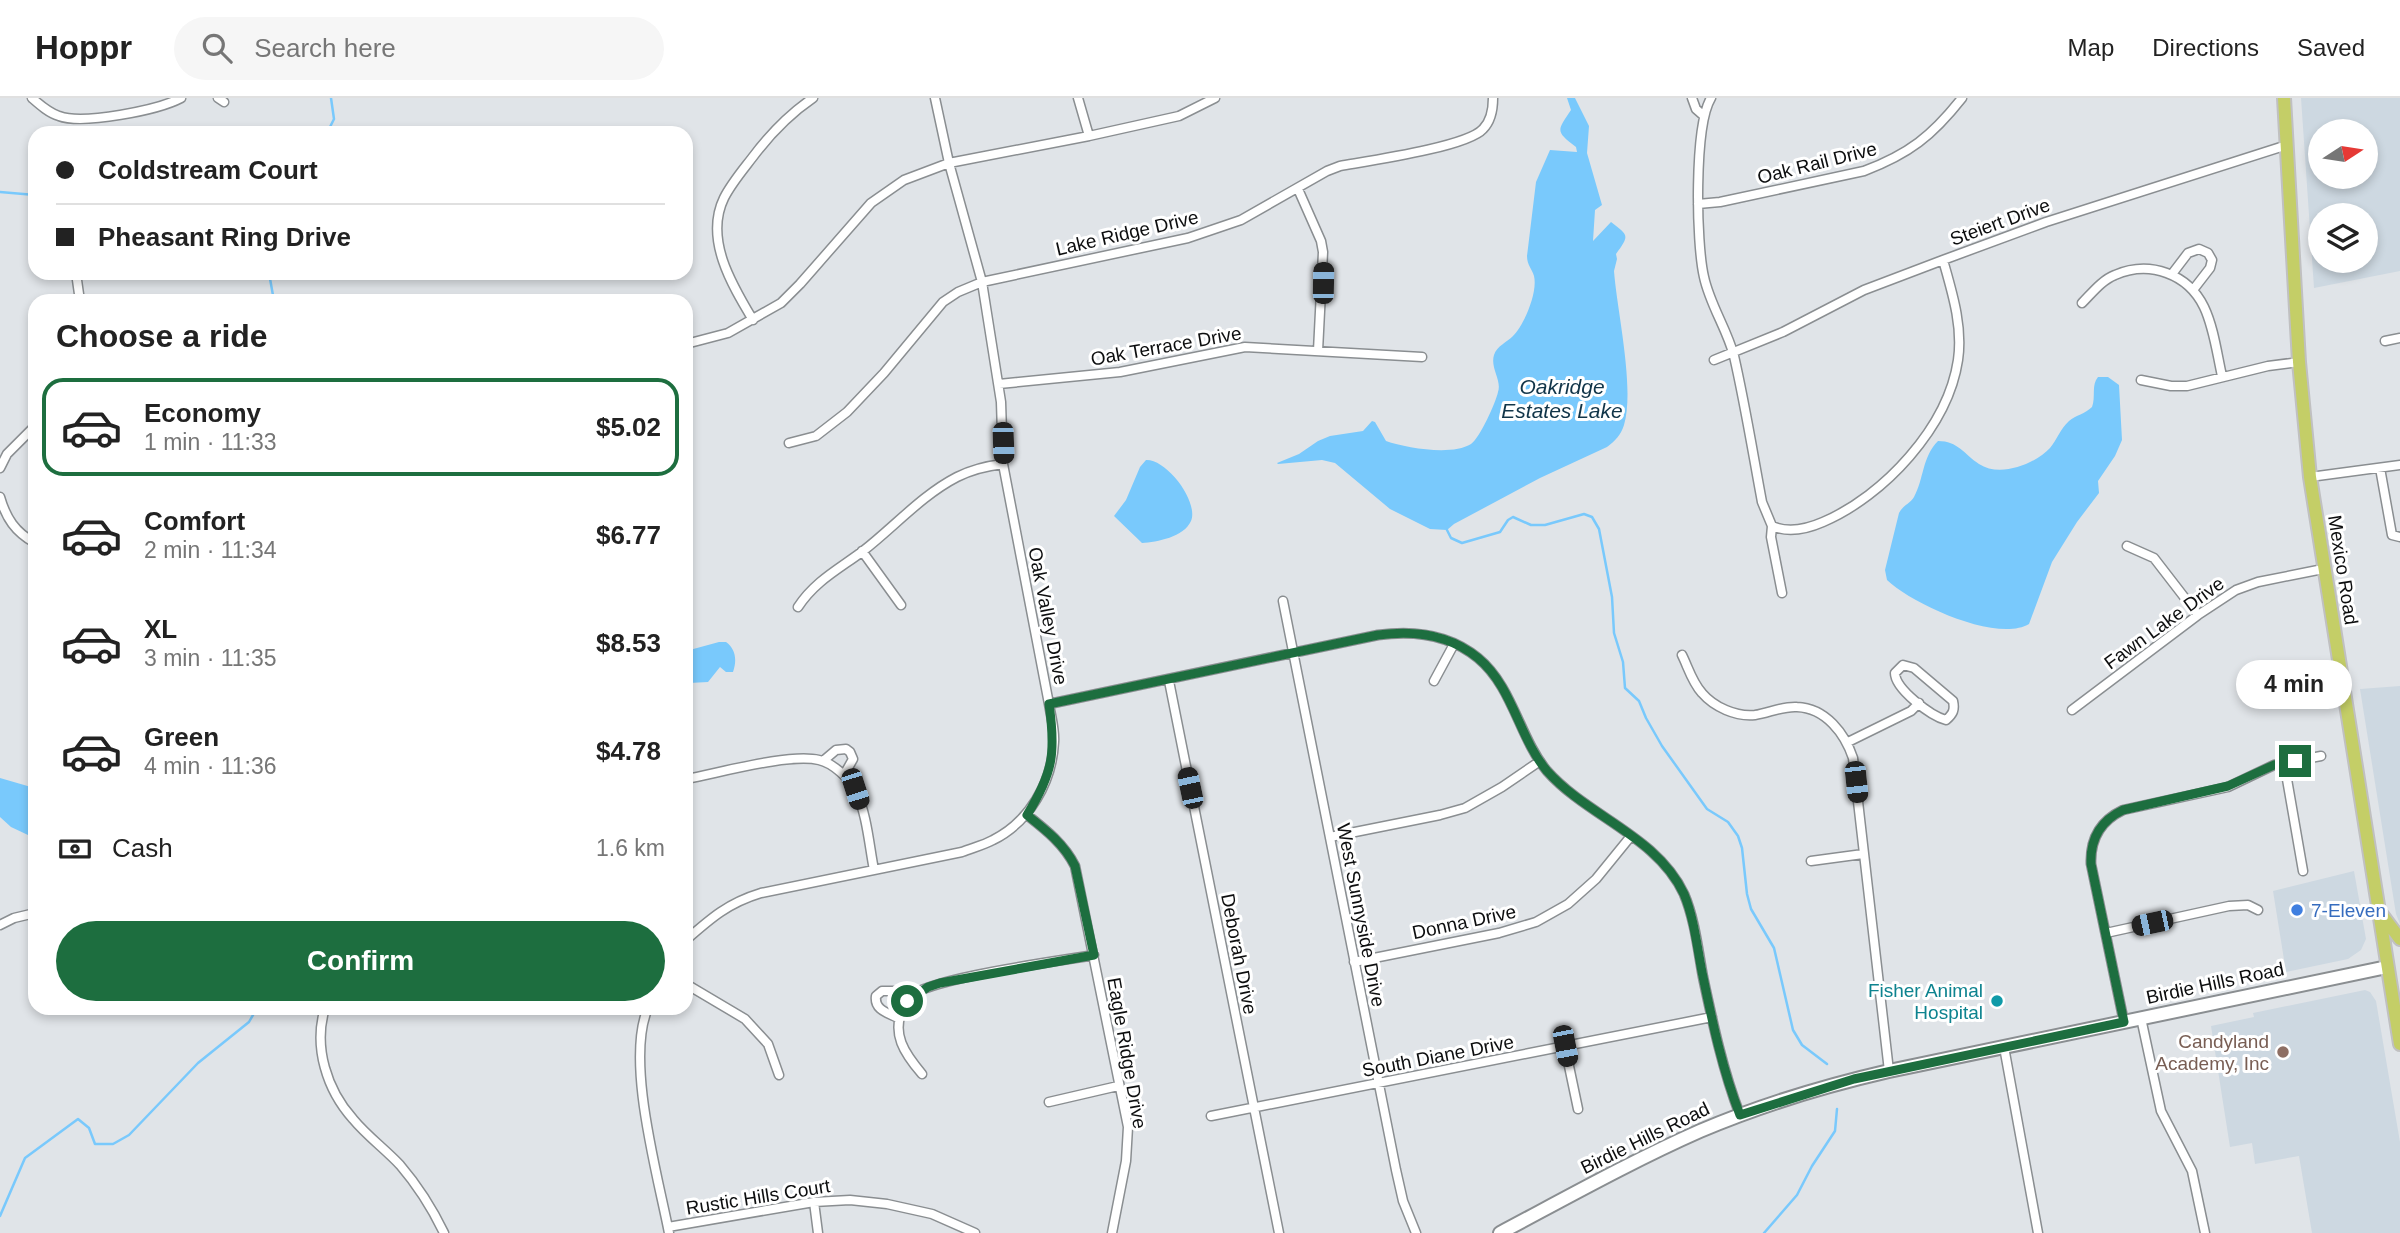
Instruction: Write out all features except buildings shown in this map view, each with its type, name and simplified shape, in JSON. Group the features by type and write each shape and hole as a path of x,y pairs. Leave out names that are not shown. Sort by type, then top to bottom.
{"main road":[{"name":"Mexico Road","path":"2284,98 2299,362 2310,477 2378,909 2394,966 2400,1044"},
{"path":"2378,909 2400,939"},
{"name":"Birdie Hills Road","path":"1500,1233 1645,1157 1740,1115 1824,1087 1889,1071 2394,966"}],"street":[{"path":"32,98 59,116 77,120 158,106 181,98"},
{"path":"753,320 725,265 717,232 718,216 723,199 732,185 775,129 814,98"},
{"name":"Oak Valley Drive","path":"693,934 737,900 962,852 994,840 1027,815 1039,795 1052,756 1054,740 1049,704 1003,464 999,384 982,282 948,163 935,98"},
{"path":"1078,98 1089,136"},
{"path":"693,342 728,333 781,303 871,203 904,180 948,163 1179,116 1215,98"},
{"name":"Lake Ridge Drive","path":"789,443 816,436 847,412 884,373 943,302 958,292 982,282 1188,237 1241,220 1340,166 1459,142 1483,130 1489,121 1493,98"},
{"path":"1692,98 1696,109 1704,116"},
{"path":"1711,98 1704,116 1698,204 1700,251 1711,303 1733,353 1762,502 1772,526 1771,537 1782,593"},
{"name":"Oak Rail Drive","path":"1698,204 1720,202 1851,174 1885,163 1927,138 1962,98"},
{"name":"Steiert Drive","path":"1714,360 1783,332 1864,290 1943,260 2046,222 2287,145"},
{"path":"1298,189 1321,241 1323,252 1318,351"},
{"path":"2172,274 2188,253 2199,249 2208,253 2212,260 2210,268 2193,290"},
{"path":"1772,526 1781,530 1815,525 1869,496 1898,470 1934,420 1945,401 1952,380 1959,344 1952,293 1943,260"},
{"path":"2082,303 2114,275 2141,270 2172,274 2193,290 2205,309 2222,376"},
{"path":"2385,341 2400,338"},
{"name":"Oak Terrace Drive","path":"999,384 1120,372 1245,346 1422,356"},
{"path":"2141,380 2187,386 2268,366 2299,362"},
{"path":"0,468 7,454 28,433"},
{"path":"798,607 817,583 954,478 979,467 1003,464"},
{"path":"2310,477 2400,465"},
{"path":"2381,468 2392,535 2400,537"},
{"path":"0,497 6,516 13,526 28,538"},
{"path":"2127,546 2154,558 2198,615"},
{"path":"862,551 901,605"},
{"name":"Fawn Lake Drive","path":"2072,710 2235,590 2258,582 2323,569"},
{"name":"West Sunnyside Drive","path":"1283,601 1378,1083 1403,1201 1416,1233"},
{"path":"1049,704 1399,632 1418,632 1454,644 1478,658 1497,680 1540,761 1573,795 1631,836 1664,864 1682,891 1692,923 1725,1070 1740,1115"},
{"path":"1434,681 1454,644"},
{"path":"1682,655 1695,684 1703,694 1727,711 1740,715 1756,715 1798,707 1814,710 1839,729 1847,742 1853,758 1889,1071"},
{"path":"1903,665 1914,668 1953,701 1954,709 1946,720 1937,718 1919,703 1895,680 1895,673 1903,665"},
{"name":"Deborah Drive","path":"1169,681 1279,1233"},
{"path":"1847,742 1911,711 1919,703"},
{"path":"823,761 836,750 846,749 853,759 844,775"},
{"path":"2124,1022 2091,855 2098,830 2107,819 2123,810 2228,786 2284,762 2320,756"},
{"path":"693,778 793,758 823,761 844,775 855,789 874,870"},
{"path":"1330,837 1465,808 1540,761"},
{"path":"2284,762 2302,871"},
{"name":"Eagle Ridge Drive","path":"1027,815 1052,835 1075,866 1094,955 1128,1127 1126,1161 1112,1233"},
{"name":"Donna Drive","path":"1354,961 1499,933 1536,922 1568,904 1596,879 1631,836"},
{"path":"1811,860 1863,855"},
{"path":"2106,933 2229,906 2248,905 2258,910"},
{"path":"0,925 28,915"},
{"path":"922,1074 905,1054 897,1030 898,1018 911,996 940,983 1094,955"},
{"path":"693,988 745,1019 768,1044 779,1075"},
{"path":"898,1018 880,1009 876,1004 876,996 882,991 893,991 911,996"},
{"path":"324,1015 322,1055 333,1090 355,1122 398,1163 417,1186 444,1233"},
{"path":"644,1015 642,1020 640,1083 668,1230"},
{"name":"South Diane Drive","path":"1211,1116 1712,1017"},
{"path":"2141,1018 2161,1111 2192,1171 2205,1233"},
{"path":"1565,1046 1578,1110"},
{"path":"2004,1047 2038,1233"},
{"path":"1049,1102 1118,1086"},
{"name":"Rustic Hills Court","path":"668,1230 814,1202 849,1200 887,1204 932,1214 975,1233"},
{"path":"814,1202 818,1233"}],"shaded area":[{"path":"2301,98 2400,98 2400,271 2314,288 2313,273 2378,273 2378,203 2308,203"},
{"path":"2400,686 2400,924 2396,914 2360,689"},
{"path":"2354,871 2366,939 2361,950 2348,959 2286,972 2273,891"},
{"path":"2365,990 2370,992 2376,1001 2400,1142 2400,1233 2312,1233 2299,1156 2255,1164 2252,1143 2230,1147 2211,1026 2254,1017 2253,1013"}],"water":[{"name":"Oakridge Estates Lake","path":"1567,98 1575,98 1589,126 1587,153 1602,205 1595,210 1593,241 1611,222 1625,235 1616,254 1614,271 1628,391 1624,425 1617,438 1607,447 1540,478 1447,530 1430,529 1390,509 1335,463 1322,460 1278,464 1330,436 1363,431 1372,421 1386,441 1429,450 1463,448 1479,435 1499,387 1493,365 1495,352 1517,331 1526,316 1534,291 1534,276 1527,256 1536,182 1550,150 1577,152 1576,147 1560,130 1571,110"},
{"path":"2098,377 2108,377 2119,385 2122,440 2098,481 2099,493 2052,562 2029,624 2015,629 1977,625 1915,600 1887,580 1885,570 1899,513 1914,497 1929,454 1938,441 1951,443 1987,468 2007,469 2026,464 2050,448 2069,421 2092,407"},
{"path":"1146,460 1163,466 1172,474 1186,493 1192,513 1188,526 1176,535 1142,543 1114,516 1126,500 1140,467"},
{"path":"726,642 734,652 733,672 726,672 720,667 708,682 693,683 693,649"},
{"path":"0,778 28,786 28,835 11,827 0,817"}],"waterway":[{"path":"330,126 334,119 331,98"},
{"path":"0,192 28,194"},
{"path":"270,280 273,294"},
{"path":"1447,530 1451,538 1462,543 1500,532 1513,517 1531,525 1545,525 1584,514 1592,517 1599,529 1612,597 1614,633 1623,662 1625,688 1639,701 1662,746 1707,809 1728,822 1738,836 1751,909 1774,948 1793,1030 1802,1045 1827,1064"},
{"path":"0,1216 25,1158 78,1119 89,1128 95,1144 113,1144 129,1135 198,1063 249,1022 253,1015"},
{"path":"1764,1233 1797,1195 1835,1131 1837,1109"}],"place":[{"name":"7-Eleven","path":"2297,910"},
{"name":"Fisher Animal Hospital","path":"1997,1001"},
{"name":"Candyland Academy, Inc","path":"2283,1052"}],"route":[{"path":"907,1001 909,997 940,983 1094,955 1075,866 1052,835 1027,815 1039,795 1052,756 1054,740 1049,704 1169,681 1378,635 1418,632 1437,636 1478,658 1497,680 1530,746 1549,773 1573,795 1650,850 1674,876 1688,905 1725,1070 1740,1115 1854,1079 2124,1022 2091,864 2092,847 2098,830 2107,819 2123,810 2228,786 2274,765 2295,761"}]}
